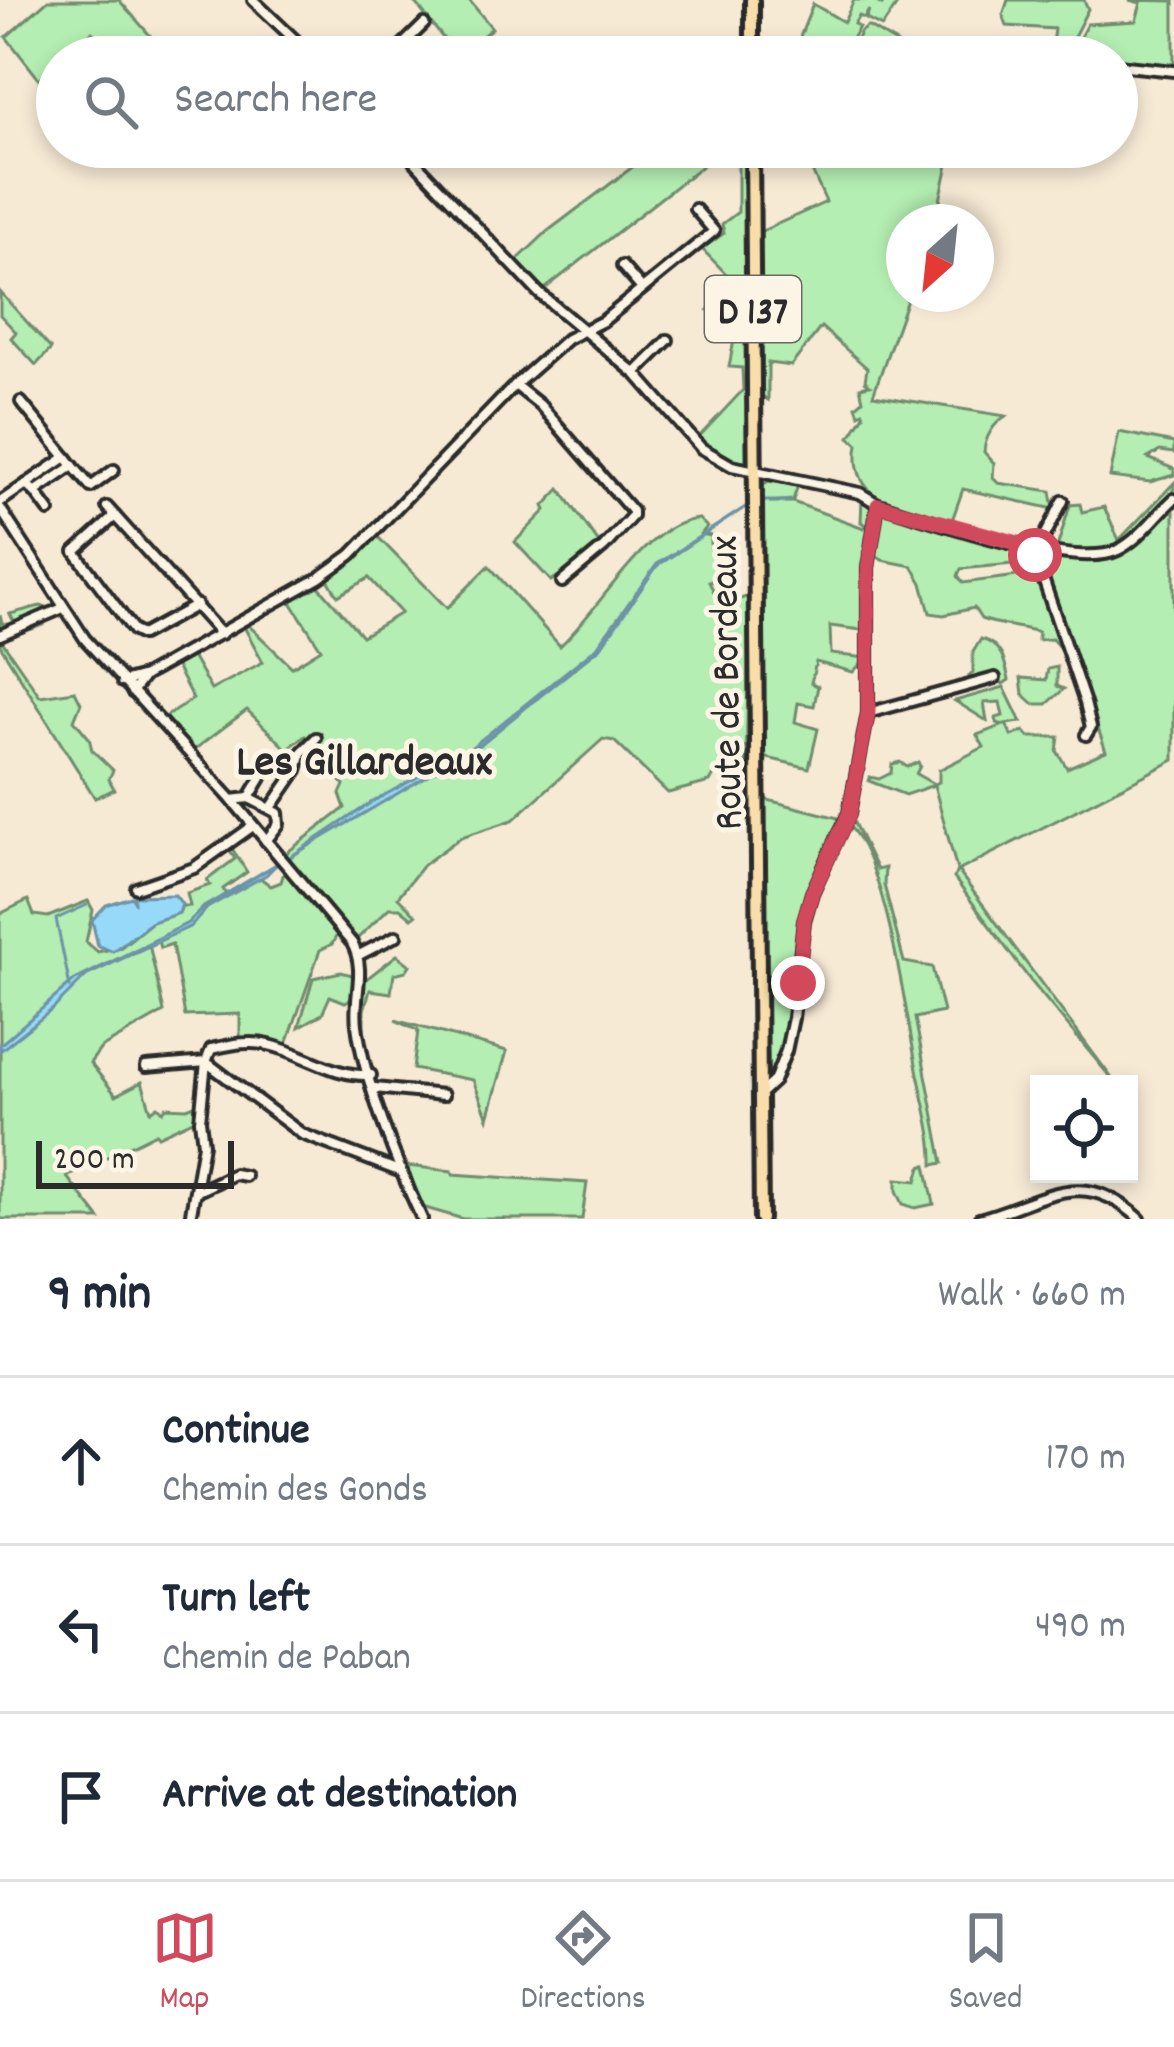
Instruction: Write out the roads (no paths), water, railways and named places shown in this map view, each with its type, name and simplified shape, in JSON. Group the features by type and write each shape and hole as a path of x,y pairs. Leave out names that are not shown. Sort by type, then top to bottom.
{"main road":[{"path":"752,0 752,36"},
{"name":"Route de Bordeaux","path":"752,168 761,1219"}],"street":[{"path":"253,0 291,36"},
{"path":"412,36 424,24"},
{"path":"1138,67 1174,71"},
{"path":"419,168 584,333 634,373 701,448 731,466 860,493 878,505 1036,548 1097,556 1117,551 1174,499"},
{"path":"122,682 144,676 221,634 351,555 515,385 567,339 584,333 714,231 694,209"},
{"path":"622,266 642,290"},
{"path":"634,373 668,340"},
{"path":"515,385 540,405 632,511 604,547 562,582"},
{"path":"21,402 91,488 114,470"},
{"path":"66,457 0,505 63,608 122,682 232,800 358,955 356,1021 400,1172 422,1219"},
{"path":"35,492 73,466"},
{"path":"26,484 50,511"},
{"path":"1063,501 1036,548 1085,703 1090,727 1086,734"},
{"path":"760,1094 774,1082 786,1051 804,920 849,814 868,713 868,568 878,505"},
{"path":"106,507 221,634"},
{"path":"115,516 75,552 134,632 142,635 196,605"},
{"path":"0,634 63,608"},
{"path":"132,692 144,676"},
{"path":"868,713 994,678"},
{"path":"271,808 297,770 302,752 316,738"},
{"path":"248,798 261,778"},
{"path":"232,800 248,798 271,808 280,818 266,841"},
{"path":"136,888 184,874 254,826"},
{"path":"358,955 396,936"},
{"path":"190,1219 203,1144 200,1102 211,1049 264,1044 348,1076 371,1075"},
{"path":"146,1066 206,1062 302,1134 400,1172"},
{"path":"375,1088 443,1095"},
{"path":"195,1193 234,1174 245,1176"},
{"path":"979,1219 1045,1193 1069,1189 1108,1196 1140,1219"}],"water":[{"path":"747,506 657,566 601,647 481,744 287,859 372,802 472,747 597,647 657,564"},
{"path":"278,863 266,875 207,908 191,926 86,976 0,1051 0,1045 75,980 188,923 204,907"},
{"path":"175,895 182,904 179,913 152,922 113,951 98,946 92,920 106,905 131,897 134,901 134,896"}],"waterway":[{"path":"761,501 789,501"},
{"path":"598,646 649,576"},
{"path":"200,911 278,863"},
{"path":"70,987 56,919 87,905"}],"district":[{"name":"Les Gillardeaux","path":"364,758"}]}
